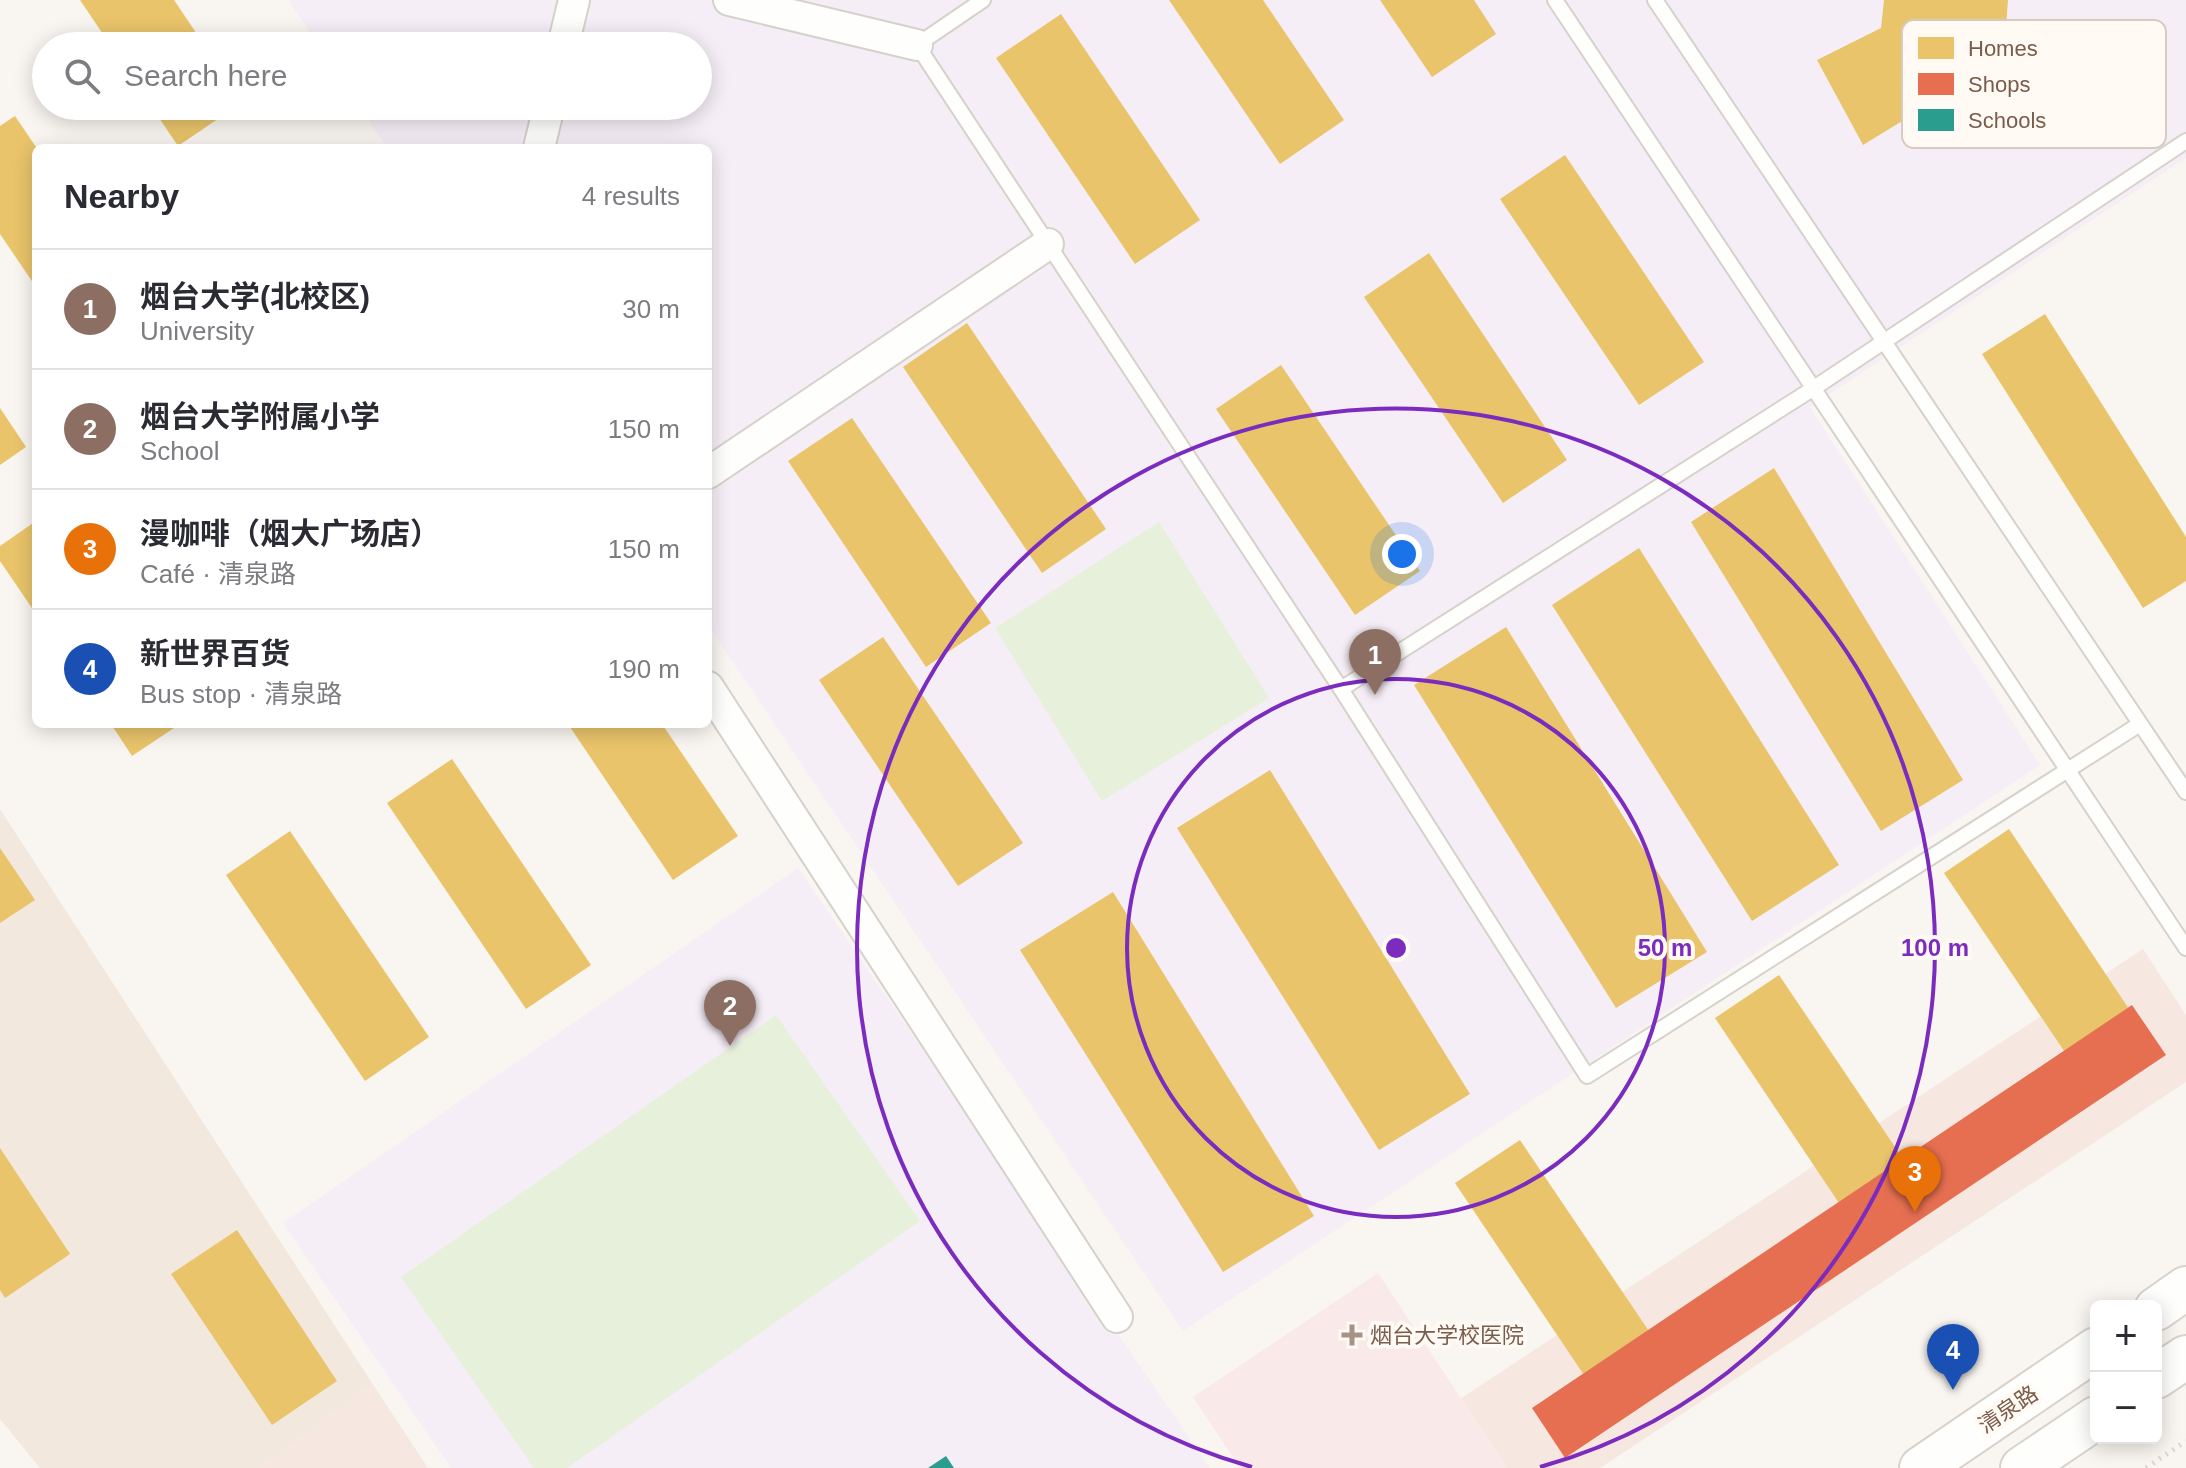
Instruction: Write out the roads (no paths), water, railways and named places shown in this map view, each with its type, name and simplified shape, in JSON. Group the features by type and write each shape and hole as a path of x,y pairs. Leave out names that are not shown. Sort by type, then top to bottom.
{"main road":[{"path":"2162,1305 2186,1288"},
{"name":"清泉路","path":"1921,1468 2090,1353"},
{"path":"2162,1373 2186,1357"},
{"path":"2022,1468 2090,1422"}],"street":[{"path":"566,32 574,0"},
{"path":"729,0 917,45"},
{"path":"540,144 546,120"},
{"path":"712,470 1048,244"},
{"path":"712,693 1117,1317"}],"lane":[{"path":"983,0 917,45 1341,689 1587,1076 2140,724"},
{"path":"1555,0 2186,948"},
{"path":"1655,0 2186,792"},
{"path":"1341,689 1814,388 2186,141"}],"place":[{"name":"烟台大学(北校区)","path":"1375,695"},
{"name":"烟台大学附属小学","path":"730,1046"},
{"name":"漫咖啡（烟大广场店）","path":"1915,1212"},
{"name":"烟台大学校医院","path":"1352,1335"},
{"name":"新世界百货","path":"1953,1390"}]}
